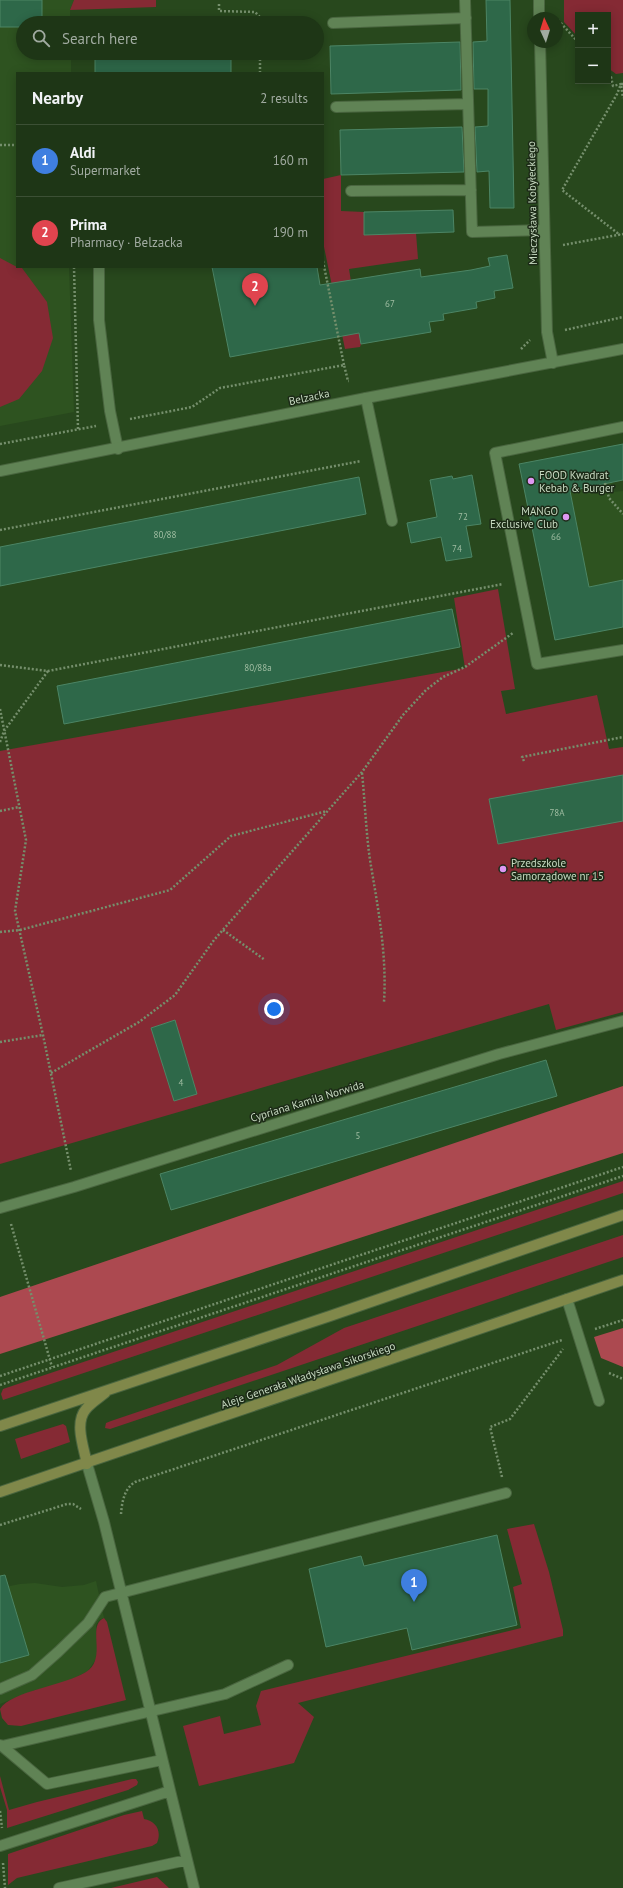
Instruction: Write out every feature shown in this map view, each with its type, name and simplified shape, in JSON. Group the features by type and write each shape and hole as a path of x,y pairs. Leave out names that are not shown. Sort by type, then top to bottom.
{"main road":[{"path":"0,1426 330,1316 623,1215"},
{"name":"Aleje Generała Władysława Sikorskiego","path":"0,1492 87,1464 623,1280"},
{"path":"87,1464 81,1433 81,1420 85,1409 110,1389"}],"street":[{"path":"465,0 472,232 544,230"},
{"path":"539,0 539,12"},
{"path":"333,22 466,18"},
{"name":"Mieczysława Kobyłeckiego","path":"540,48 547,332 553,362"},
{"path":"336,107 468,104"},
{"path":"351,191 471,190"},
{"path":"98,268 99,320 118,449"},
{"name":"Belzacka","path":"0,471 118,449 366,398 623,349"},
{"path":"366,398 392,521"},
{"path":"623,428 495,452 519,581 529,621 537,664 623,650"},
{"name":"Cypriana Kamila Norwida","path":"3,1207 74,1187 499,1054 623,1021"},
{"path":"567,1299 575,1336 599,1401"},
{"path":"87,1464 104,1522 122,1593 194,1888"},
{"path":"0,1689 32,1675 88,1623 103,1598 506,1493"},
{"path":"1,1746 225,1694 288,1665"},
{"path":"1,1746 47,1784 162,1760"},
{"path":"1,1845 170,1790"},
{"path":"59,1888 187,1860"}],"path":[{"path":"219,4 219,11 255,12 259,16"},
{"path":"563,26 575,39"},
{"path":"260,60 260,72"},
{"path":"611,78 613,86 622,84"},
{"path":"622,84 623,98"},
{"path":"562,190 622,84"},
{"path":"0,145 16,145"},
{"path":"562,183 562,198"},
{"path":"562,190 622,234"},
{"path":"563,245 622,234"},
{"path":"563,237 563,253"},
{"path":"324,266 348,381 355,380"},
{"path":"74,268 78,429"},
{"path":"515,350 523,349 532,335 565,330 623,317"},
{"path":"565,322 565,330"},
{"path":"0,444 192,407 220,388 344,365"},
{"path":"0,530 378,458"},
{"path":"605,483 609,498 623,514"},
{"path":"0,665 48,670 519,581"},
{"path":"51,1073 139,1022 175,995 223,930 362,772 403,715 426,690 443,677 465,668 529,621"},
{"path":"0,742 4,731 48,670"},
{"path":"0,710 26,840 15,911 43,1034 74,1187"},
{"path":"524,761 522,757 623,737"},
{"path":"362,772 370,859 380,916 386,978 384,1002"},
{"path":"0,811 19,807"},
{"path":"0,932 20,930 170,890 231,836 328,811"},
{"path":"223,930 265,960"},
{"path":"0,1042 43,1034"},
{"path":"0,1376 623,1167"},
{"path":"0,1385 623,1176"},
{"path":"3,1207 52,1367"},
{"path":"104,1522 121,1517 124,1495 135,1482 623,1320"},
{"path":"506,1493 490,1427 510,1419 575,1336"},
{"path":"0,1526 67,1504 73,1504 82,1511"},
{"path":"0,1811 2,1818"},
{"path":"1,1845 3,1884 5,1888"}],"shaded area":[{"path":"0,0 74,0 70,10 70,16 16,16 16,60 71,60 71,72 16,72 16,268 69,268 74,412 0,426"},
{"path":"74,0 156,0 156,7 70,10"},
{"path":"564,0 623,0 623,73 616,74 611,70 611,12 575,12 575,34 564,22"},
{"path":"341,175 341,211 364,212 364,235 416,233 418,259 349,269 361,344 360,347 345,349 324,247 324,179"},
{"path":"0,258 16,266 16,268 22,268 47,302 53,338 42,371 19,399 0,407"},
{"path":"612,482 614,492 623,491 623,580 589,587 570,491"},
{"path":"498,589 515,689 501,691 506,714 597,695 609,749 623,747 623,1012 556,1030 549,1004 0,1164 0,751 465,668 454,598"},
{"path":"623,1086 623,1153 0,1354 0,1297"},
{"path":"623,1181 623,1193 3,1400 1,1394 3,1389"},
{"path":"623,1235 623,1257 110,1429 105,1428 106,1423 111,1421 277,1365 344,1328"},
{"path":"623,1328 623,1367 601,1358 594,1337"},
{"path":"63,1424 66,1426 70,1442 21,1459 15,1439"},
{"path":"534,1524 549,1572 563,1630 563,1636 298,1703 314,1717 294,1763 199,1786 183,1726 220,1716 224,1734 261,1725 256,1706 261,1691 521,1628 513,1587 522,1584 507,1529"},
{"path":"96,1581 104,1618 99,1620 96,1625 98,1656 88,1671 66,1682 33,1691 0,1704 0,1588 35,1583 62,1587 84,1585"},
{"path":"104,1618 107,1622 126,1700 21,1726 8,1725 2,1718 0,1709 6,1703 15,1697 77,1677 86,1672 92,1666 96,1659 97,1628 99,1622"},
{"path":"0,1776 9,1810 132,1779 136,1779 138,1782 137,1785 128,1790 7,1828 7,1810 0,1787"},
{"path":"142,1811 144,1819 155,1824 159,1834 157,1843 152,1846 17,1878 8,1885 8,1854 124,1815"},
{"path":"157,1877 169,1888 111,1888"}],"building":[{"path":"0,0 42,0 42,16 16,16 16,27 0,27"},
{"path":"486,0 510,0 514,208 490,208 489,171 477,172 475,127 488,126 488,89 474,89 473,42 487,41"},
{"path":"460,42 461,90 331,94 330,46"},
{"path":"95,60 231,60 231,72 95,72"},
{"path":"462,127 464,172 341,175 340,130"},
{"path":"453,210 454,232 364,235 364,212"},
{"path":"507,255 513,288 494,291 495,298 476,302 477,308 443,314 444,320 429,322 431,332 361,344 359,333 230,357 212,268 317,268 320,285 420,269 421,277 471,270 490,266 488,258"},
{"path":"623,444 623,480 570,491 589,587 623,580 623,627 555,640 519,464"},
{"path":"472,475 481,524 466,526 472,557 446,561 441,537 411,543 407,523 437,517 430,480 452,476 453,479"},
{"path":"359,477 366,514 0,586 0,547"},
{"path":"452,609 460,647 64,724 57,686"},
{"path":"623,775 623,821 498,844 489,799"},
{"path":"175,1020 197,1094 174,1101 151,1028"},
{"path":"546,1060 557,1096 171,1210 160,1174"},
{"path":"497,1535 517,1625 412,1650 407,1628 326,1647 309,1569 361,1556 364,1566"},
{"path":"5,1575 29,1655 0,1663 0,1576"}],"place":[{"name":"Prima","path":"255,306"},
{"name":"FOOD Kwadrat Kebab & Burger","path":"531,481"},
{"name":"MANGO Exclusive Club","path":"566,517"},
{"name":"Przedszkole Samorządowe nr 15","path":"503,869"},
{"name":"Aldi","path":"414,1602"}]}
